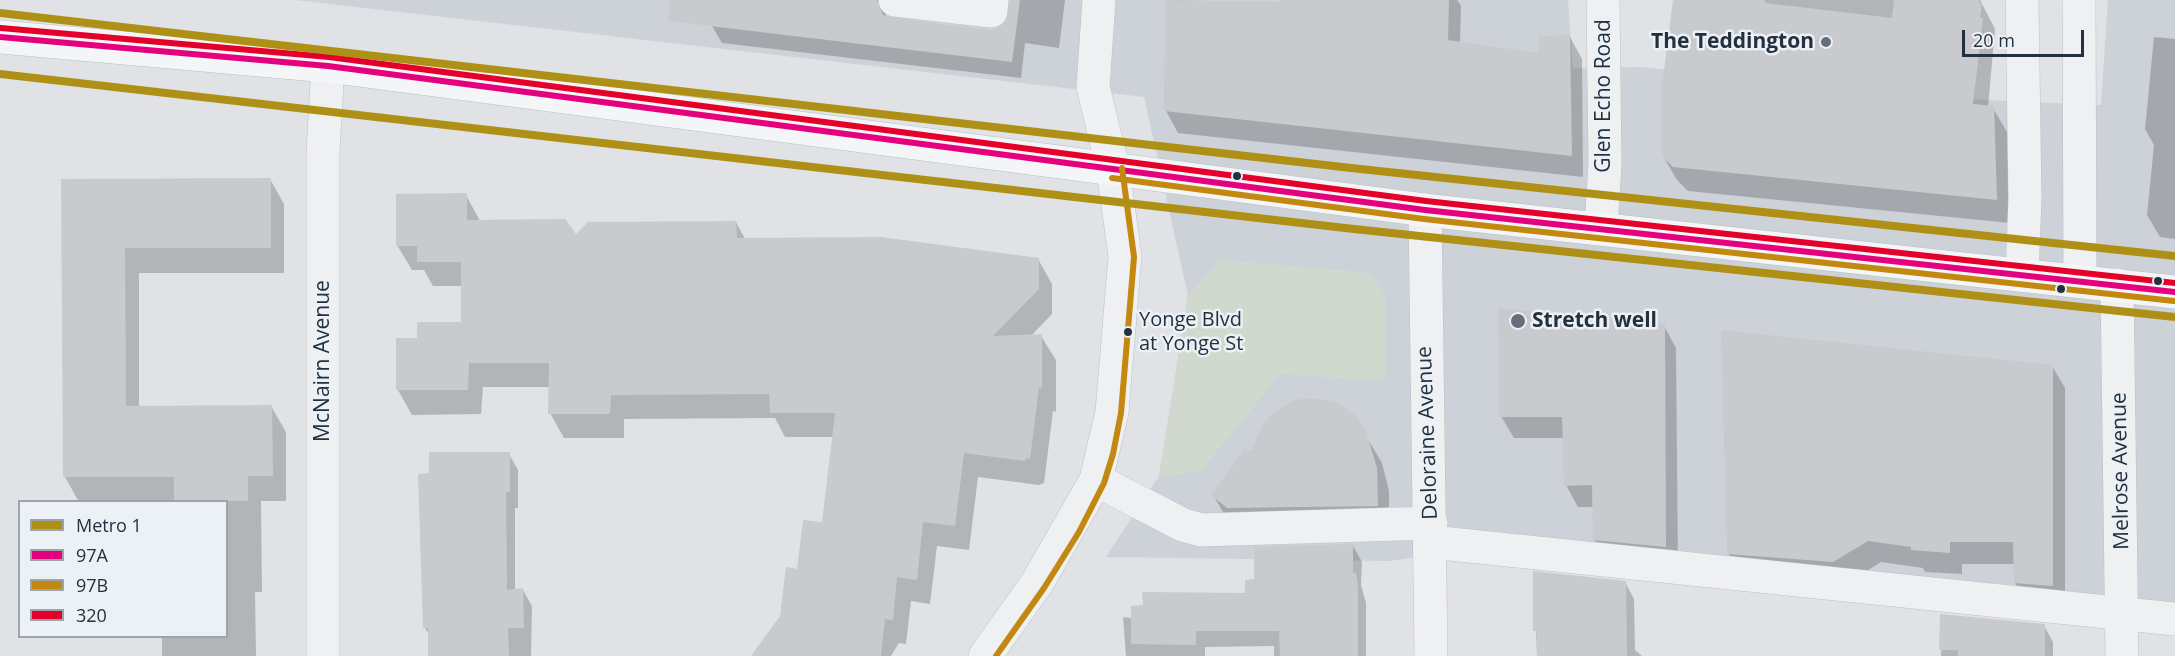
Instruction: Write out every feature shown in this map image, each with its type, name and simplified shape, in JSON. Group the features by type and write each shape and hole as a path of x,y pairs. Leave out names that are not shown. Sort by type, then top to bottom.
{"main road":[{"path":"1,36 328,66 1425,210 2175,292"}],"street":[{"path":"896,0 991,11 992,0"},
{"path":"985,656 1037,583 1096,480 1112,412 1125,256 1113,169 1093,87 1099,0"},
{"name":"Glen Echo Road","path":"1601,228 1605,165 1604,0"},
{"path":"2022,0 2025,199 2022,275"},
{"path":"2079,0 2080,280"},
{"name":"McNairn Avenue","path":"323,656 323,152 328,66"},
{"name":"Deloraine Avenue","path":"1425,210 1431,656"},
{"name":"Melrose Avenue","path":"2117,285 2122,656"},
{"path":"1096,480 1182,525 1201,530 1431,532 2175,620"}],"shaded area":[{"path":"295,0 1568,0 1573,68 1640,67 1985,100 2101,105 2108,0 2175,0 2175,625 1466,550 1389,561 1106,557 1159,476 1188,296 1144,97"},
{"path":"1219,260 1371,273 1385,296 1385,381 1280,374 1201,471 1159,476 1188,296"}],"building":[{"path":"670,0 877,0 883,15 892,18 989,30 998,28 1006,22 1010,0 1020,0 1012,62 668,21"},
{"path":"1165,0 1280,2 1280,0 1449,0 1448,40 1538,53 1539,36 1570,35 1572,156 1164,111"},
{"path":"1673,0 1765,0 1765,3 1892,18 1894,0 1979,0 1982,4 1980,18 1983,18 1973,104 1994,106 1997,200 1673,167 1662,156 1662,86"},
{"path":"271,178 271,248 125,248 126,406 272,405 273,476 248,476 248,501 174,500 174,477 63,477 61,179"},
{"path":"467,193 467,220 565,219 576,234 588,222 736,221 737,238 881,237 1039,258 1039,289 993,336 1042,334 1042,388 1039,387 1030,459 1026,458 1025,461 964,453 955,526 923,522 917,580 897,577 893,620 885,619 881,656 751,656 780,616 786,567 797,569 803,520 822,522 835,413 770,413 769,394 611,395 610,414 548,414 549,363 469,363 468,390 396,390 396,338 417,338 417,322 461,322 461,262 417,262 417,246 396,246 396,194"},
{"path":"1498,308 1665,324 1666,547 1593,540 1592,485 1564,486 1562,417 1499,417"},
{"path":"1721,330 2053,365 2053,586 2014,583 2013,542 1950,542 1950,553 1911,550 1911,547 1868,541 1833,562 1727,554"},
{"path":"1309,398 1334,401 1355,415 1365,428 1377,468 1378,506 1227,508 1211,495 1244,449 1252,450 1262,425 1273,413 1295,400"},
{"path":"429,452 510,452 510,492 506,492 507,590 523,588 524,628 508,628 509,656 428,656 428,628 423,628 418,474 429,473"},
{"path":"1353,544 1353,573 1356,573 1358,586 1358,656 1280,656 1279,631 1196,631 1196,645 1131,644 1131,606 1143,605 1142,592 1245,593 1245,580 1254,579 1254,547"},
{"path":"1533,571 1626,581 1627,656 1537,656 1537,631 1533,631"},
{"path":"1940,614 2045,624 2045,656 1958,656 1958,650 1939,650"}],"metro line":[{"name":"1","path":"0,13 1351,168 2175,256"},
{"name":"1","path":"0,74 1345,228 2175,317"}],"transit line":[{"name":"320","path":"1,28 329,57 1426,201 2175,283"},
{"name":"97A","path":"0,37 328,66 1425,210 2175,292"},
{"name":"97B","path":"996,656 1044,588 1079,532 1104,483 1113,454 1121,413 1134,257 1122,168"},
{"name":"97B","path":"1112,178 1424,219 2174,301"}],"place":[{"name":"The Teddington","path":"1826,42"},
{"name":"Stretch well","path":"1518,321"},
{"name":"Yonge Blvd at Yonge St","path":"1128,332"}]}
